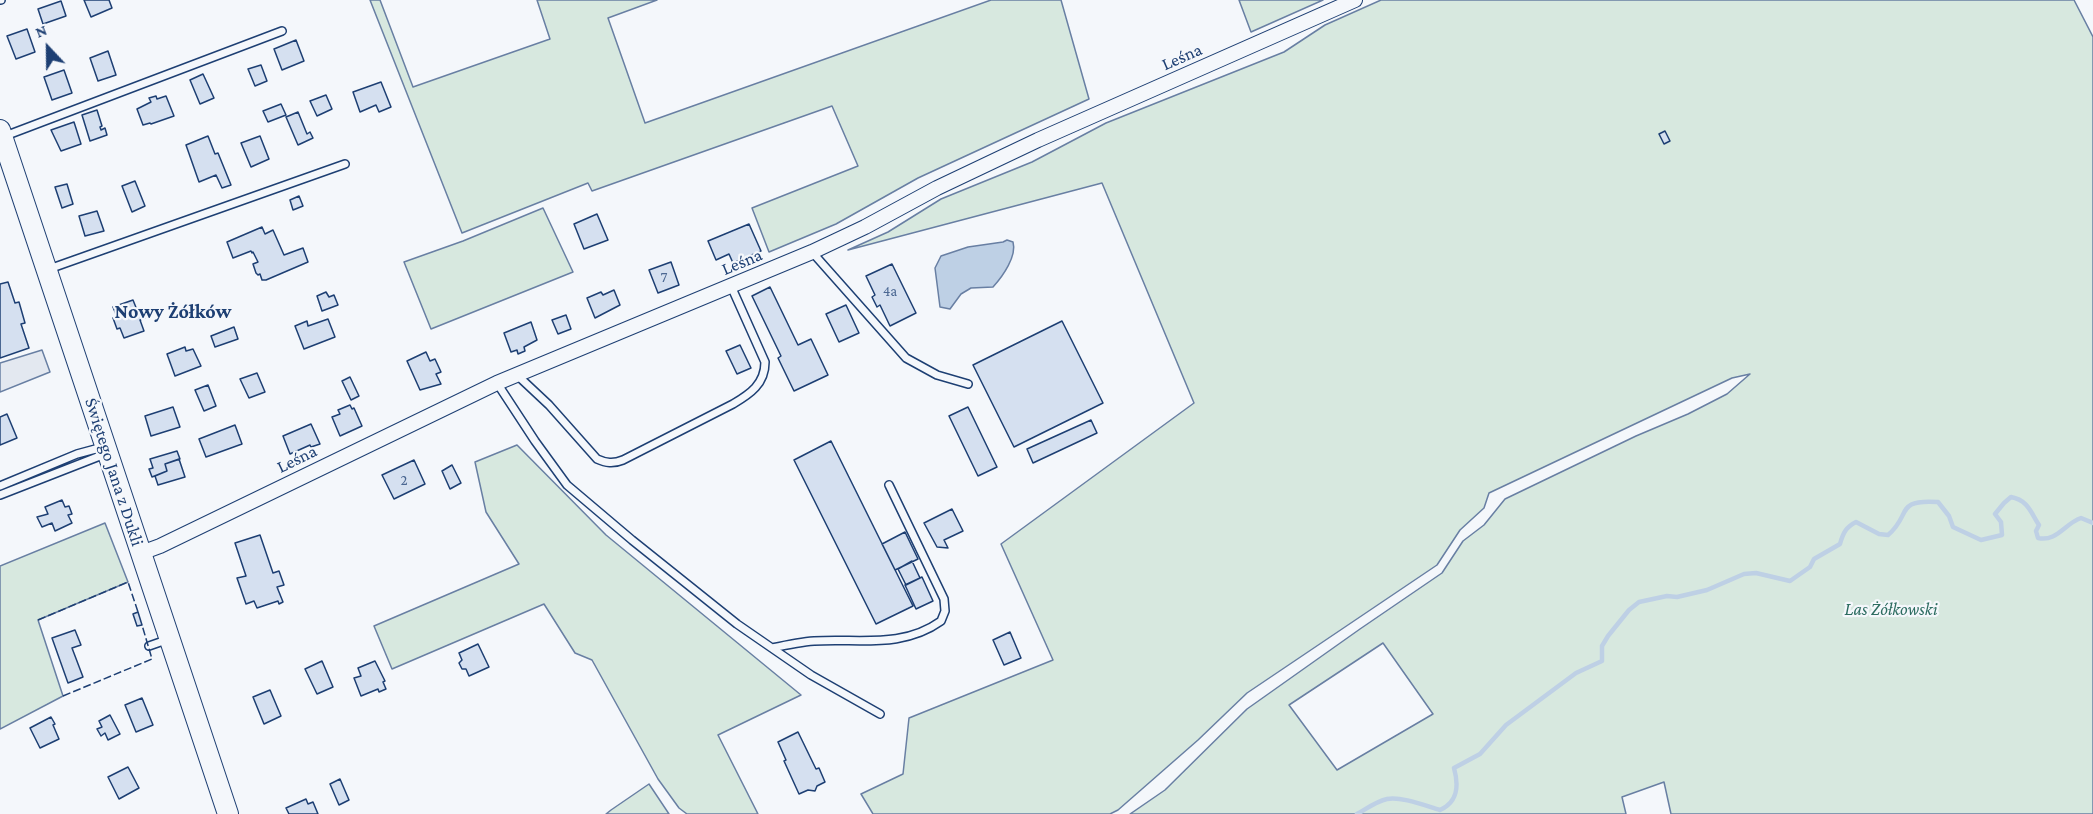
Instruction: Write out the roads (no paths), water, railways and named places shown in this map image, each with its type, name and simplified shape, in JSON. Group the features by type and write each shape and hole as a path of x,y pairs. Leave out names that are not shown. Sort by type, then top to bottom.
{"main road":[{"name":"Świętego Jana z Dukli","path":"1,133 228,814"}],"street":[{"name":"Leśna","path":"141,553 160,546 497,383 812,252 1038,140 1355,0"}],"lane":[{"path":"1,133 282,31"},
{"path":"46,269 345,164"},
{"path":"812,252 906,358 938,375 968,384"},
{"path":"517,375 549,405 597,459 606,463 616,463 733,404 748,395 762,378 765,362 763,355 731,286"},
{"path":"497,383 567,485 736,624 811,675 880,714"},
{"path":"0,486 77,454 107,450"},
{"path":"0,495 107,450"},
{"path":"772,648 814,641 892,640 913,635 941,621 945,611 944,599 889,485"},
{"path":"149,646 170,639"}],"water":[{"path":"1007,240 1013,242 1013,253 1005,272 993,287 971,288 961,294 950,309 940,307 935,268 941,256 968,247"}],"waterway":[{"path":"1357,814 1379,801 1393,798 1440,810 1446,807 1456,793 1454,768 1480,754 1506,725 1576,673 1602,661 1602,646 1608,636 1629,610 1639,602 1707,590 1744,574 1756,573 1790,581 1810,567 1814,559 1840,544 1845,531 1856,522 1879,534 1888,535 1909,506 1915,503 1938,502 1949,516 1953,527 1981,540 2002,535 2001,522 1995,514 2011,497 2021,501 2031,512 2039,525 2036,531 2038,538 2045,539 2055,535 2081,518 2093,523"}],"district":[{"name":"Nowy Żółków","path":"173,312"}],"park label":[{"name":"Las Żółkowski","path":"1891,609"}]}
